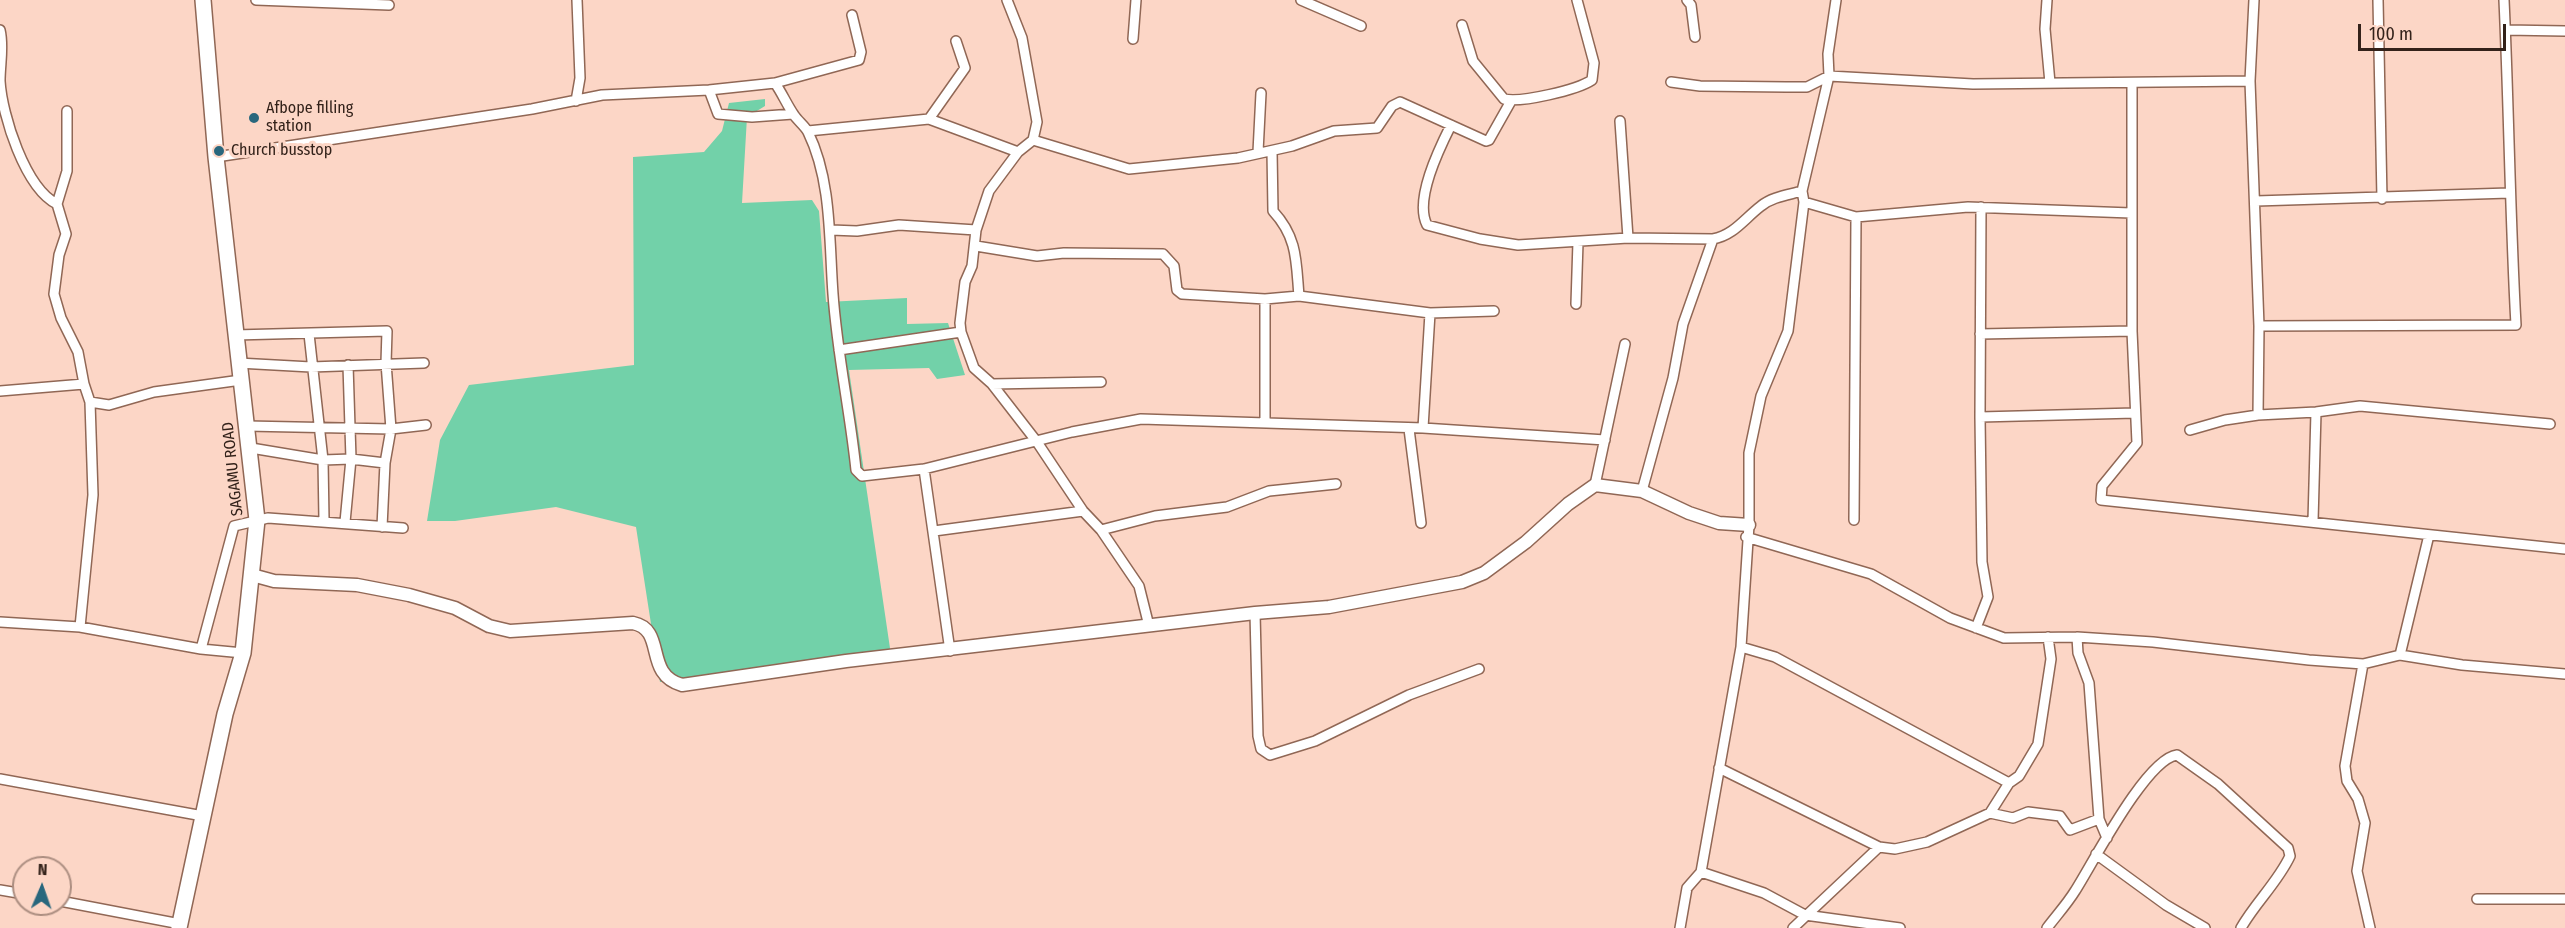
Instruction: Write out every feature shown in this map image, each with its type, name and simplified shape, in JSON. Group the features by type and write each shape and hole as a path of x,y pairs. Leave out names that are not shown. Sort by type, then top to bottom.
{"highway":[{"name":"SAGAMU ROAD","path":"180,926 225,714 243,653 257,520 251,448 238,363 216,157 202,0"}],"street":[{"path":"256,0 389,4"},
{"path":"576,101 580,78 577,0"},
{"path":"1007,0 1022,38 1036,103 1037,122 1033,140 1018,152 989,191 976,230 976,246 962,304 961,332 974,368 992,384 1037,442 1083,511 1101,530 1139,586 1149,626"},
{"path":"1133,39 1136,0"},
{"path":"1301,0 1361,26"},
{"path":"1462,25 1473,61 1504,99 1511,101 1584,86 1592,80 1594,63 1577,0"},
{"path":"1687,0 1691,5 1695,37"},
{"path":"1680,928 1687,888 1701,872 1741,646 1749,453 1761,396 1788,331 1804,202 1802,190 1829,76 1828,54 1836,0"},
{"path":"2047,0 2045,29 2050,83"},
{"path":"2254,0 2250,81 2259,326 2258,415"},
{"path":"2378,0 2382,199"},
{"path":"2259,326 2516,325 2509,194 2511,147 2504,0"},
{"path":"216,157 576,101 602,95 709,90 775,83 859,60 861,52 852,15"},
{"path":"0,30 0,83 16,151 46,198 57,204"},
{"path":"2506,30 2565,31"},
{"path":"930,119 965,68 956,41"},
{"path":"1671,82 1700,86 1807,87 1829,76 1973,84 2250,81"},
{"path":"775,83 793,114 808,131 824,187 831,230 833,294 839,350 847,388 856,470 862,476 924,469 1082,429 1142,419 1423,428 1605,440"},
{"path":"2132,84 2132,331 2137,443 2102,486 2101,500 2565,549"},
{"path":"709,90 718,114 752,117 793,114"},
{"path":"1258,152 1261,93"},
{"path":"1033,140 1129,169 1238,158 1292,146 1323,134 1377,128 1392,106 1400,102 1482,140 1489,140 1511,101"},
{"path":"67,111 67,171 57,204 66,234 59,255 54,294 61,318 78,352 90,402 93,495 80,627"},
{"path":"808,131 930,119 1018,152"},
{"path":"1620,121 1628,238"},
{"path":"1451,125 1435,158 1423,207 1423,217 1427,225 1480,239 1518,245 1628,238 1713,239 1723,237 1761,206 1802,190"},
{"path":"1272,151 1273,211 1288,227 1294,245 1299,296"},
{"path":"2256,201 2509,194"},
{"path":"1804,202 1856,217 1981,207 2131,213"},
{"path":"1976,627 1988,597 1982,562 1981,207"},
{"path":"1854,520 1856,217"},
{"path":"831,230 857,231 899,225 976,230"},
{"path":"1642,491 1673,378 1683,324 1713,239"},
{"path":"1576,304 1578,242"},
{"path":"976,246 1037,256 1064,253 1163,254 1174,266 1177,291 1182,294 1265,299 1299,296 1430,313 1494,311"},
{"path":"1265,299 1265,422"},
{"path":"1423,428 1430,313"},
{"path":"235,334 387,331 386,363 391,429 386,463 382,527"},
{"path":"1980,334 2132,331"},
{"path":"839,350 961,332"},
{"path":"309,334 323,460 324,520"},
{"path":"252,575 274,581 357,585 409,596 455,608 489,626 510,631 633,623 642,625 650,634 662,673 671,682 682,685 846,661 950,651 1367,601 1462,582 1484,573 1526,542 1568,504 1595,485 1625,344"},
{"path":"238,363 311,367 424,363"},
{"path":"345,522 351,459 348,365"},
{"path":"90,402 109,405 154,392 241,380"},
{"path":"992,384 1101,382"},
{"path":"0,391 84,384"},
{"path":"2190,430 2225,420 2258,415 2316,412 2360,406 2550,424"},
{"path":"1980,417 2134,412"},
{"path":"2313,521 2316,412"},
{"path":"247,426 391,429 426,425"},
{"path":"1409,429 1421,523"},
{"path":"251,448 323,460 351,459 386,463"},
{"path":"924,469 950,651"},
{"path":"1101,530 1155,516 1227,507 1269,491 1336,484"},
{"path":"1595,485 1642,491 1689,513 1871,574 1950,618 2004,638 2077,637 2153,642 2363,664 2400,655 2462,665 2565,674"},
{"path":"934,531 1083,511"},
{"path":"201,649 232,529 237,525 268,518 324,520 403,528"},
{"path":"2400,655 2429,535"},
{"path":"1255,613 1258,736 1261,749 1270,755 1315,741 1409,695 1479,669"},
{"path":"0,622 80,627 201,649 243,653"},
{"path":"1719,768 1879,847 1896,849 1927,842 1990,813 2009,783 2019,776 2038,744 2051,659 2048,637"},
{"path":"2077,637 2078,653 2089,683 2099,819 2108,838"},
{"path":"1741,646 1775,657 2009,783"},
{"path":"2363,664 2345,766 2347,781 2358,799 2365,823 2357,871 2370,928"},
{"path":"2047,928 2074,892 2141,784 2169,756 2177,755 2218,784 2288,848 2290,856 2284,869 2251,911 2241,928"},
{"path":"0,779 203,816"},
{"path":"1990,813 2013,818 2028,812 2060,816 2070,831 2099,819"},
{"path":"1793,928 1879,847"},
{"path":"2096,854 2166,904 2205,928"},
{"path":"1701,872 1764,893 1805,915 1900,928"},
{"path":"2477,899 2565,899"},
{"path":"72,904 180,926"}],"green space":[{"path":"765,99 765,106 747,117 742,203 812,200 819,211 826,302 907,298 907,324 948,323 965,375 937,379 929,368 849,370 891,655 660,682 636,527 556,507 455,521 427,521 440,440 469,385 634,365 633,157 704,152 722,131 729,103"}],"place":[{"name":"Afbope filling station","path":"254,118"},
{"name":"Church busstop","path":"219,151"}]}
